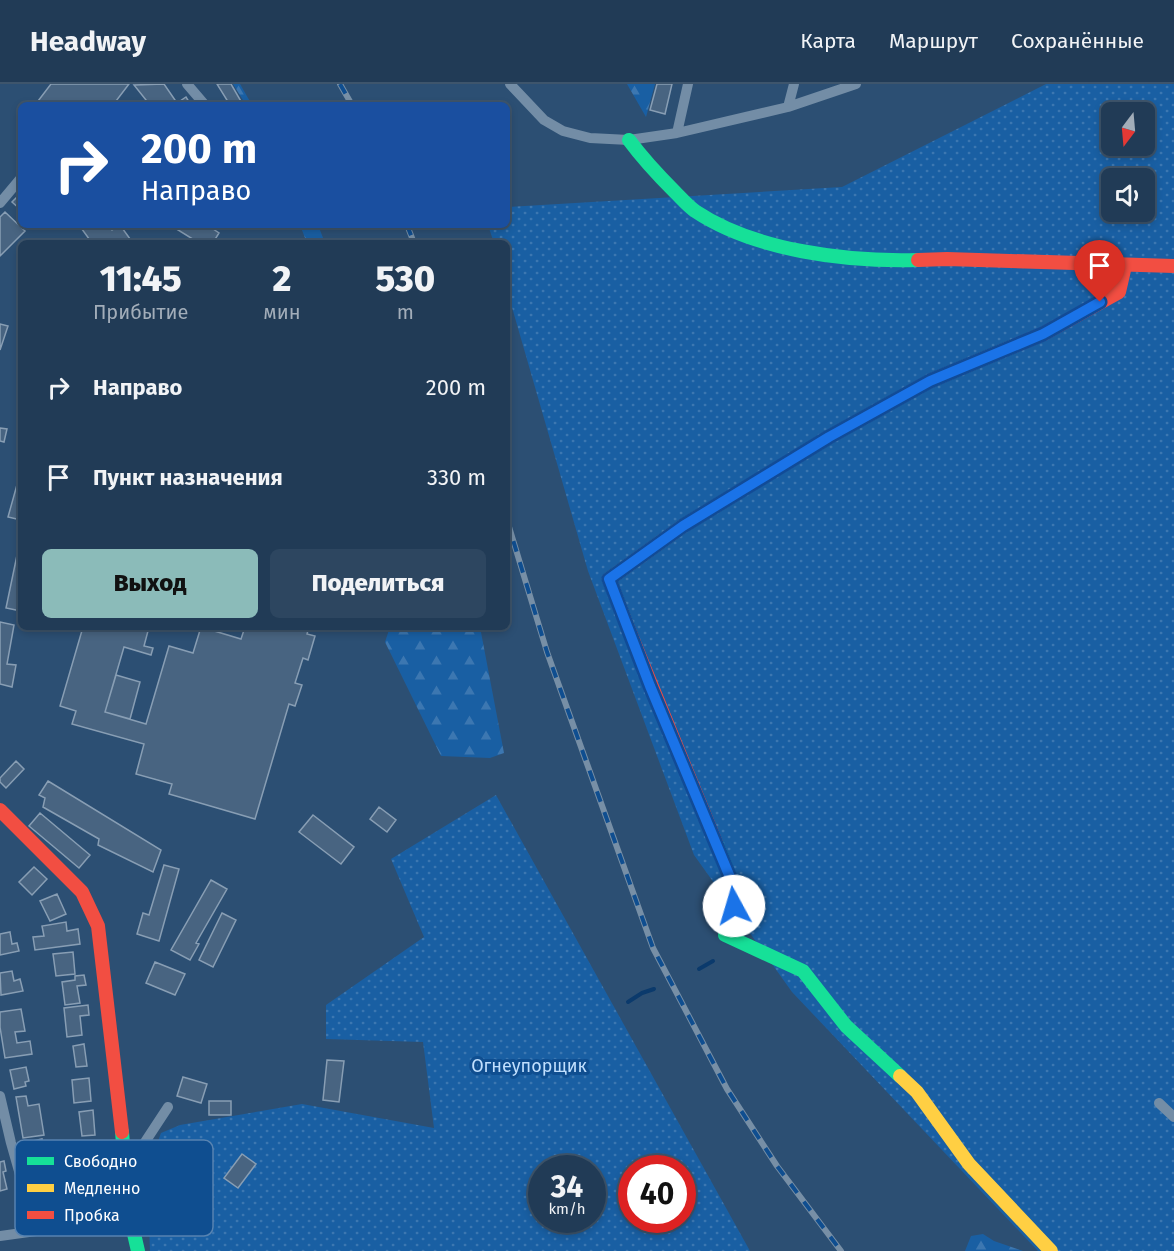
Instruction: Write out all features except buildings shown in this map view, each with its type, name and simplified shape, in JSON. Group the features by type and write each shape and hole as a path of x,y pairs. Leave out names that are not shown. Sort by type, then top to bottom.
{"street":[{"path":"187,84 202,102"},
{"path":"510,84 544,120 563,131 590,138 629,140 677,133 788,107 856,84"},
{"path":"677,133 688,84"},
{"path":"788,107 794,84"},
{"path":"629,140 646,164 694,210 739,234 807,252 889,261 947,259 1174,266"},
{"path":"0,203 18,182"},
{"path":"1051,1251 969,1164 917,1092 846,1026 802,971 725,935 737,894 650,686 609,579 683,526 829,437 930,381 1043,334 1119,292 1125,266"},
{"path":"0,810 82,892 98,926 122,1140"},
{"path":"0,1096 15,1157"},
{"path":"1159,1103 1174,1117"},
{"path":"146,1140 168,1107"},
{"path":"0,1236 15,1234"},
{"path":"135,1236 138,1251"}],"green space":[{"path":"233,84 240,84 250,102 244,102"},
{"path":"627,84 655,84 646,117"},
{"path":"1046,84 1174,84 1174,1251 1038,1251 792,992 694,855 588,571 510,300 510,240 493,240 489,228 510,228 510,207 842,187"},
{"path":"301,228 319,228 324,240 306,240"},
{"path":"389,630 481,630 504,753 490,758 441,756 385,642"},
{"name":"Огнеупорщик","path":"496,795 750,1251 150,1251 149,1236 213,1236 213,1140 158,1140 161,1133 180,1125 302,1104 434,1128 423,1042 326,1039 326,1005 424,937 391,859"},
{"path":"983,1234 994,1241 1023,1251 965,1251 971,1236"}],"waterway":[{"path":"699,969 713,961"},
{"path":"628,1002 654,989"}],"railway":[{"path":"340,84 350,102"},
{"path":"408,228 413,240"},
{"path":"510,530 547,652 653,948 727,1089 777,1166 841,1251"}],"traffic: fast":[{"path":"629,140 692,209 719,225 745,236 773,245 832,256 918,260"},
{"path":"716,843 737,894 725,935 803,971 846,1026 900,1076"},
{"path":"122,1132 123,1140"},
{"path":"135,1236 138,1251"}],"traffic: slow":[{"path":"628,628 609,579 683,526 829,437 930,381 1014,346"},
{"path":"900,1076 917,1092 969,1164 1051,1251"}],"traffic: jam":[{"path":"918,260 1174,266"},
{"path":"1014,346 1043,334 1119,292 1125,266"},
{"path":"628,628 716,843"},
{"path":"0,810 82,892 98,926 122,1132"}],"route":[{"path":"734,906 737,894 650,686 609,579 683,526 829,437 930,381 1043,334 1100,302"}]}
